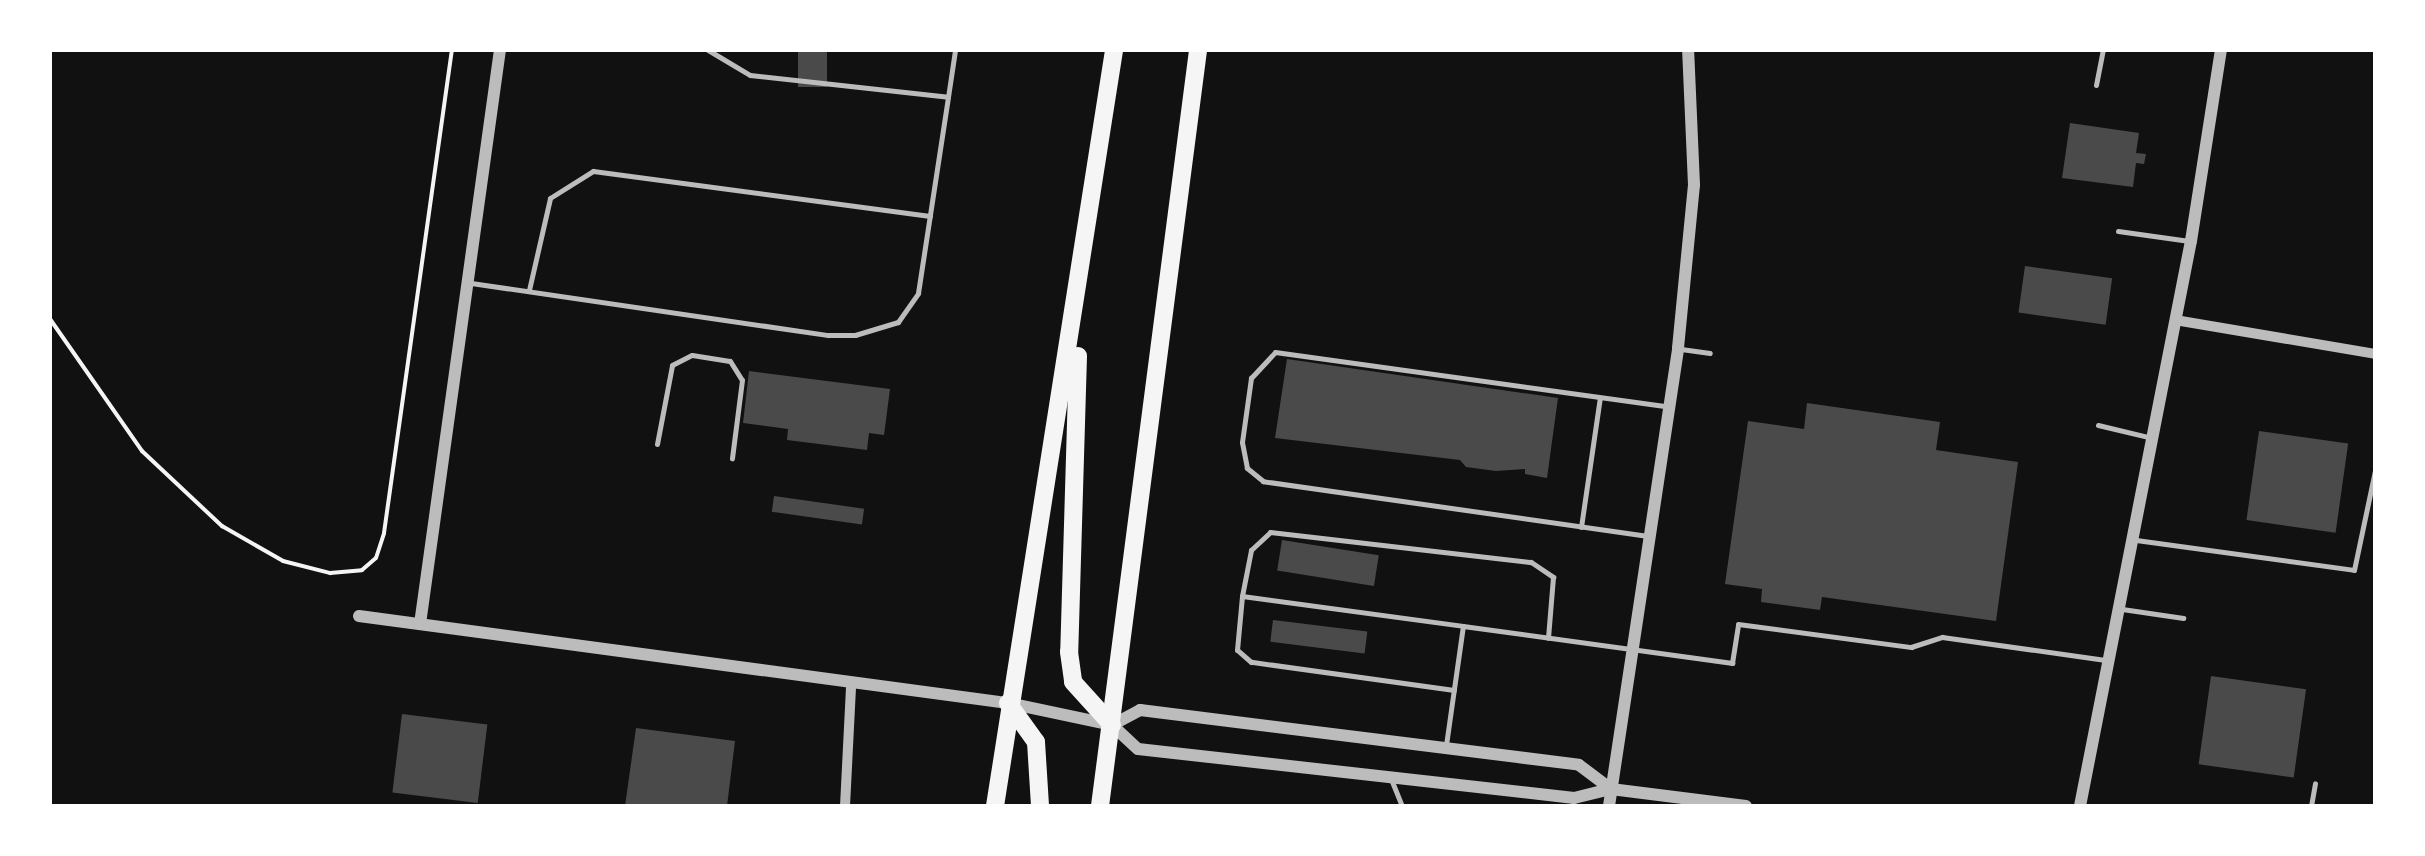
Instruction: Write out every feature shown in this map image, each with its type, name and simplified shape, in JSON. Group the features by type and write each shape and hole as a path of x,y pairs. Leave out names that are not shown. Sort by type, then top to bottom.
{"main road":[{"path":"995,806 1008,703 1080,293 1114,50"},
{"path":"1100,806 1198,50"},
{"path":"1080,293 1072,682 1112,725"},
{"path":"1008,703 1036,742 1040,806"}],"street":[{"path":"420,624 500,50"},
{"path":"1609,806 1678,348 1694,184 1688,50"},
{"path":"2080,806 2114,608 2191,241 2221,50"},
{"path":"2175,320 2375,354"},
{"path":"360,616 852,686 1008,703 1112,725 1138,749 1574,798 1611,789 1746,806"},
{"path":"845,806 852,686"},
{"path":"1112,725 1140,710 1579,765 1611,789"}],"lane":[{"path":"708,50 750,74 948,97"},
{"path":"468,282 856,336 898,322 911,309 930,216 955,50"},
{"path":"2096,85 2103,50"},
{"path":"529,292 550,198 592,171 930,216"},
{"path":"2118,231 2191,241"},
{"path":"1678,348 1710,353"},
{"path":"1648,536 1263,482 1243,456 1251,378 1265,356 1288,352 1669,406"},
{"path":"657,444 672,364 692,355 730,361 742,380 732,458"},
{"path":"1581,527 1600,397"},
{"path":"2098,425 2150,438"},
{"path":"2128,539 2354,570 2375,470"},
{"path":"1454,690 1251,662 1237,650 1242,596 1252,550 1270,532 1531,562 1553,577 1548,638"},
{"path":"1242,596 1732,663 1738,624 1911,647 1942,637 2104,660"},
{"path":"2114,608 2184,618"},
{"path":"1445,750 1463,626"},
{"path":"1392,780 1402,806"},
{"path":"2311,806 2315,782"}],"path":[{"path":"50,319 142,450 222,526 282,561 330,573 362,570 376,558 384,533 452,50"}],"building":[{"path":"798,50 827,50 827,87 798,87"},
{"path":"2070,123 2139,133 2136,153 2146,154 2144,164 2136,163 2133,187 2062,178"},
{"path":"2025,266 2112,278 2106,325 2018,313"},
{"path":"1287,359 1558,398 1547,478 1525,474 1525,469 1496,471 1466,467 1460,460 1275,438"},
{"path":"749,371 890,389 884,435 869,433 867,450 787,440 788,429 743,423"},
{"path":"1807,403 1940,422 1936,450 2018,462 1996,621 1822,597 1820,610 1761,602 1762,589 1725,584 1748,421 1804,429"},
{"path":"2259,431 2348,444 2336,533 2246,520"},
{"path":"774,496 864,509 862,525 772,512"},
{"path":"1282,540 1379,555 1374,586 1277,571"},
{"path":"1273,620 1367,632 1365,653 1270,642"},
{"path":"2211,676 2306,689 2294,777 2199,764"},
{"path":"402,714 487,724 478,803 392,792"},
{"path":"636,728 735,741 727,806 625,806"}]}
